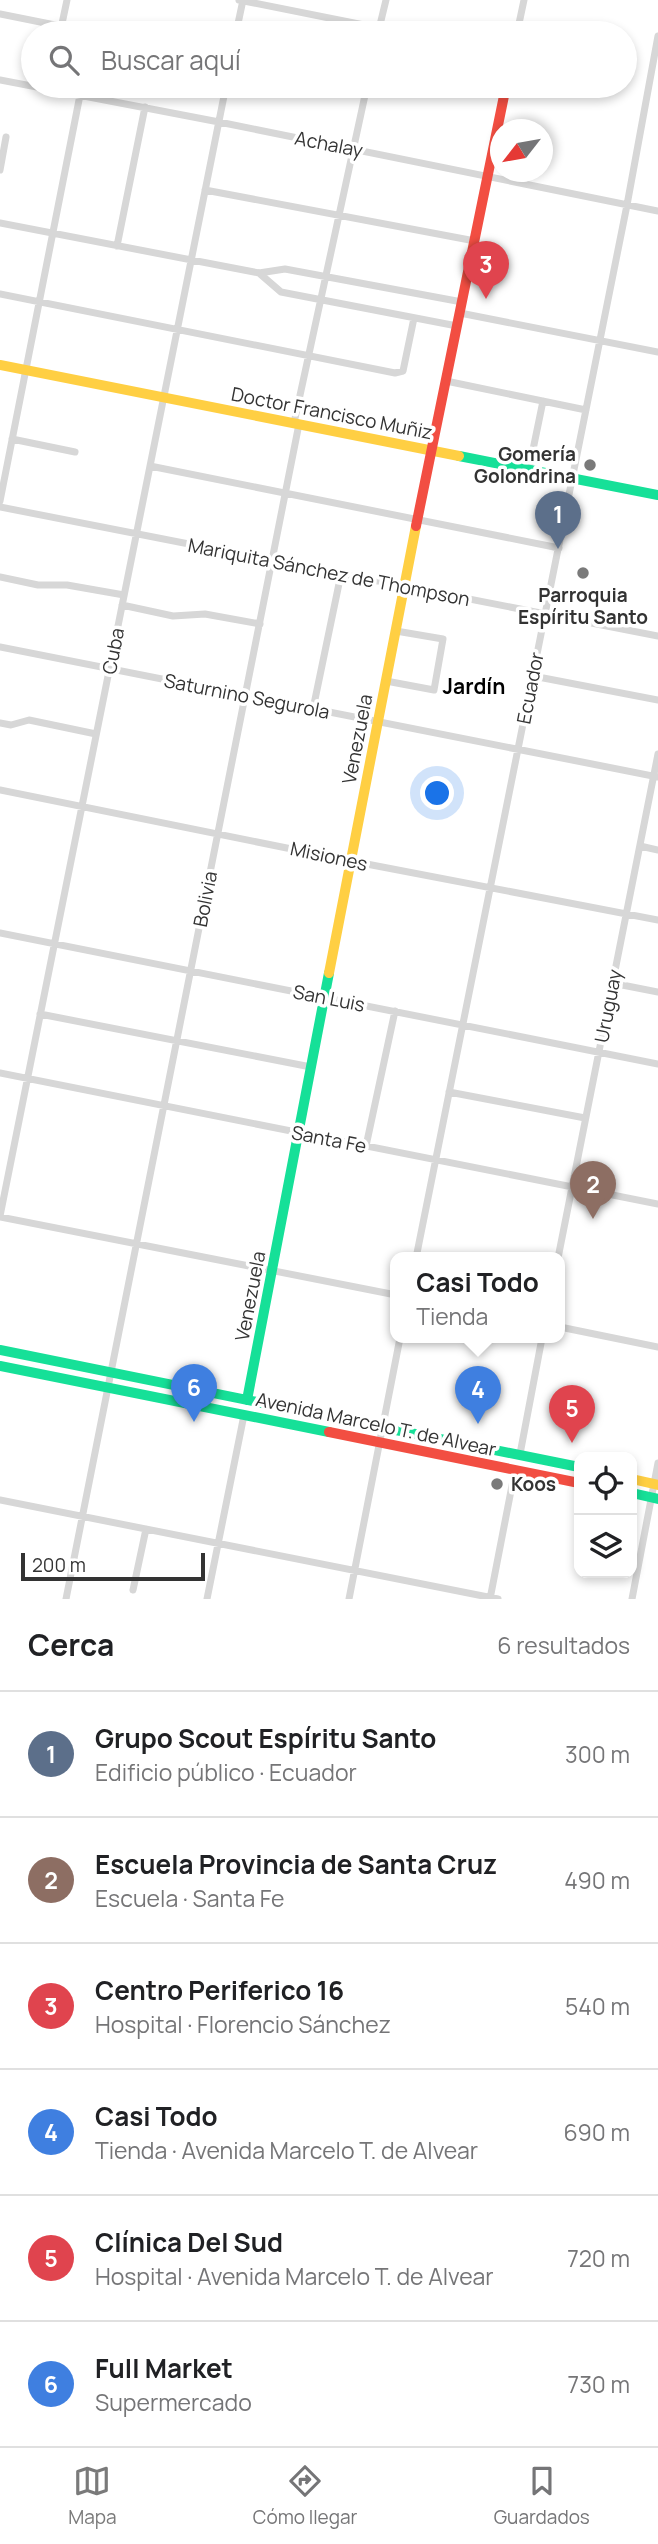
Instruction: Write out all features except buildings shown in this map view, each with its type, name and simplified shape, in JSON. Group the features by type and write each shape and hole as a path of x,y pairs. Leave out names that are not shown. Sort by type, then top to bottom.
{"main road":[{"name":"Venezuela","path":"247,1400 404,587 504,98"},
{"name":"Doctor Francisco Muñiz","path":"0,365 658,495"},
{"name":"Avenida Marcelo T. de Alvear","path":"0,1350 574,1466"},
{"name":"Avenida Marcelo T. de Alvear","path":"0,1366 574,1482"},
{"path":"637,1480 656,1484"},
{"path":"637,1494 655,1498"}],"street":[{"path":"63,21 67,0"},
{"path":"238,21 242,0 334,21"},
{"path":"381,21 386,0"},
{"path":"520,21 524,0"},
{"path":"0,14 27,21"},
{"name":"Ecuador","path":"417,1252 655,65 658,36"},
{"name":"Achalay","path":"0,80 21,83"},
{"path":"0,501 79,98"},
{"name":"Achalay","path":"96,98 658,211"},
{"name":"Cuba","path":"0,1217 224,98"},
{"name":"Bolivia","path":"66,1599 286,493 309,356 353,149 361,98"},
{"path":"117,246 145,107"},
{"path":"0,170 6,137"},
{"path":"205,190 475,242"},
{"path":"0,222 259,273 285,269 326,276 658,352"},
{"path":"259,273 281,292 457,326"},
{"path":"0,294 399,374 403,371 414,318"},
{"path":"446,381 586,410"},
{"path":"529,469 543,401"},
{"path":"12,439 75,452"},
{"path":"150,466 559,548"},
{"name":"Mariquita Sánchez de Thompson","path":"0,507 658,636"},
{"path":"313,709 341,574"},
{"path":"0,577 38,585 67,585 124,595"},
{"path":"122,606 173,616 205,614 260,624"},
{"path":"386,681 434,690 443,639 396,631"},
{"name":"Saturnino Segurola","path":"0,648 656,777"},
{"path":"533,676 658,700"},
{"path":"0,723 11,725 29,720 96,734"},
{"name":"Uruguay","path":"559,1252 626,913 656,777 658,754"},
{"name":"Misiones","path":"0,790 658,920"},
{"path":"640,846 658,850"},
{"name":"San Luis","path":"0,933 658,1064"},
{"path":"612,983 658,992"},
{"path":"366,1146 395,1011"},
{"path":"40,1014 311,1067"},
{"name":"Santa Fe","path":"0,1073 658,1204"},
{"path":"449,1092 585,1118"},
{"path":"0,1217 390,1294"},
{"path":"565,1328 658,1347"},
{"path":"349,1599 399,1343"},
{"path":"520,1454 541,1343"},
{"path":"207,1599 244,1415"},
{"path":"632,1599 655,1498 658,1463"},
{"path":"0,1500 493,1598 515,1470"},
{"path":"134,1590 146,1529"}],"traffic: fast":[{"path":"459,456 658,495"},
{"path":"247,1400 329,973"},
{"path":"0,1350 574,1466"},
{"path":"0,1366 329,1432"},
{"path":"637,1494 658,1499"}],"traffic: slow":[{"path":"0,365 459,456"},
{"path":"329,973 416,526"},
{"path":"637,1480 658,1485"}],"traffic: jam":[{"path":"416,526 504,98"},
{"path":"329,1432 574,1482"}],"place":[{"name":"Centro Periferico 16","path":"486,299"},
{"name":"Gomería Golondrina","path":"590,465"},
{"name":"Grupo Scout Espíritu Santo","path":"558,549"},
{"name":"Parroquia Espíritu Santo","path":"583,573"},
{"name":"Escuela Provincia de Santa Cruz","path":"593,1219"},
{"name":"Full Market","path":"194,1422"},
{"name":"Casi Todo","path":"478,1424"},
{"name":"Clínica Del Sud","path":"572,1443"},
{"name":"Koos","path":"497,1484"}],"district":[{"name":"Jardín","path":"474,686"}]}
